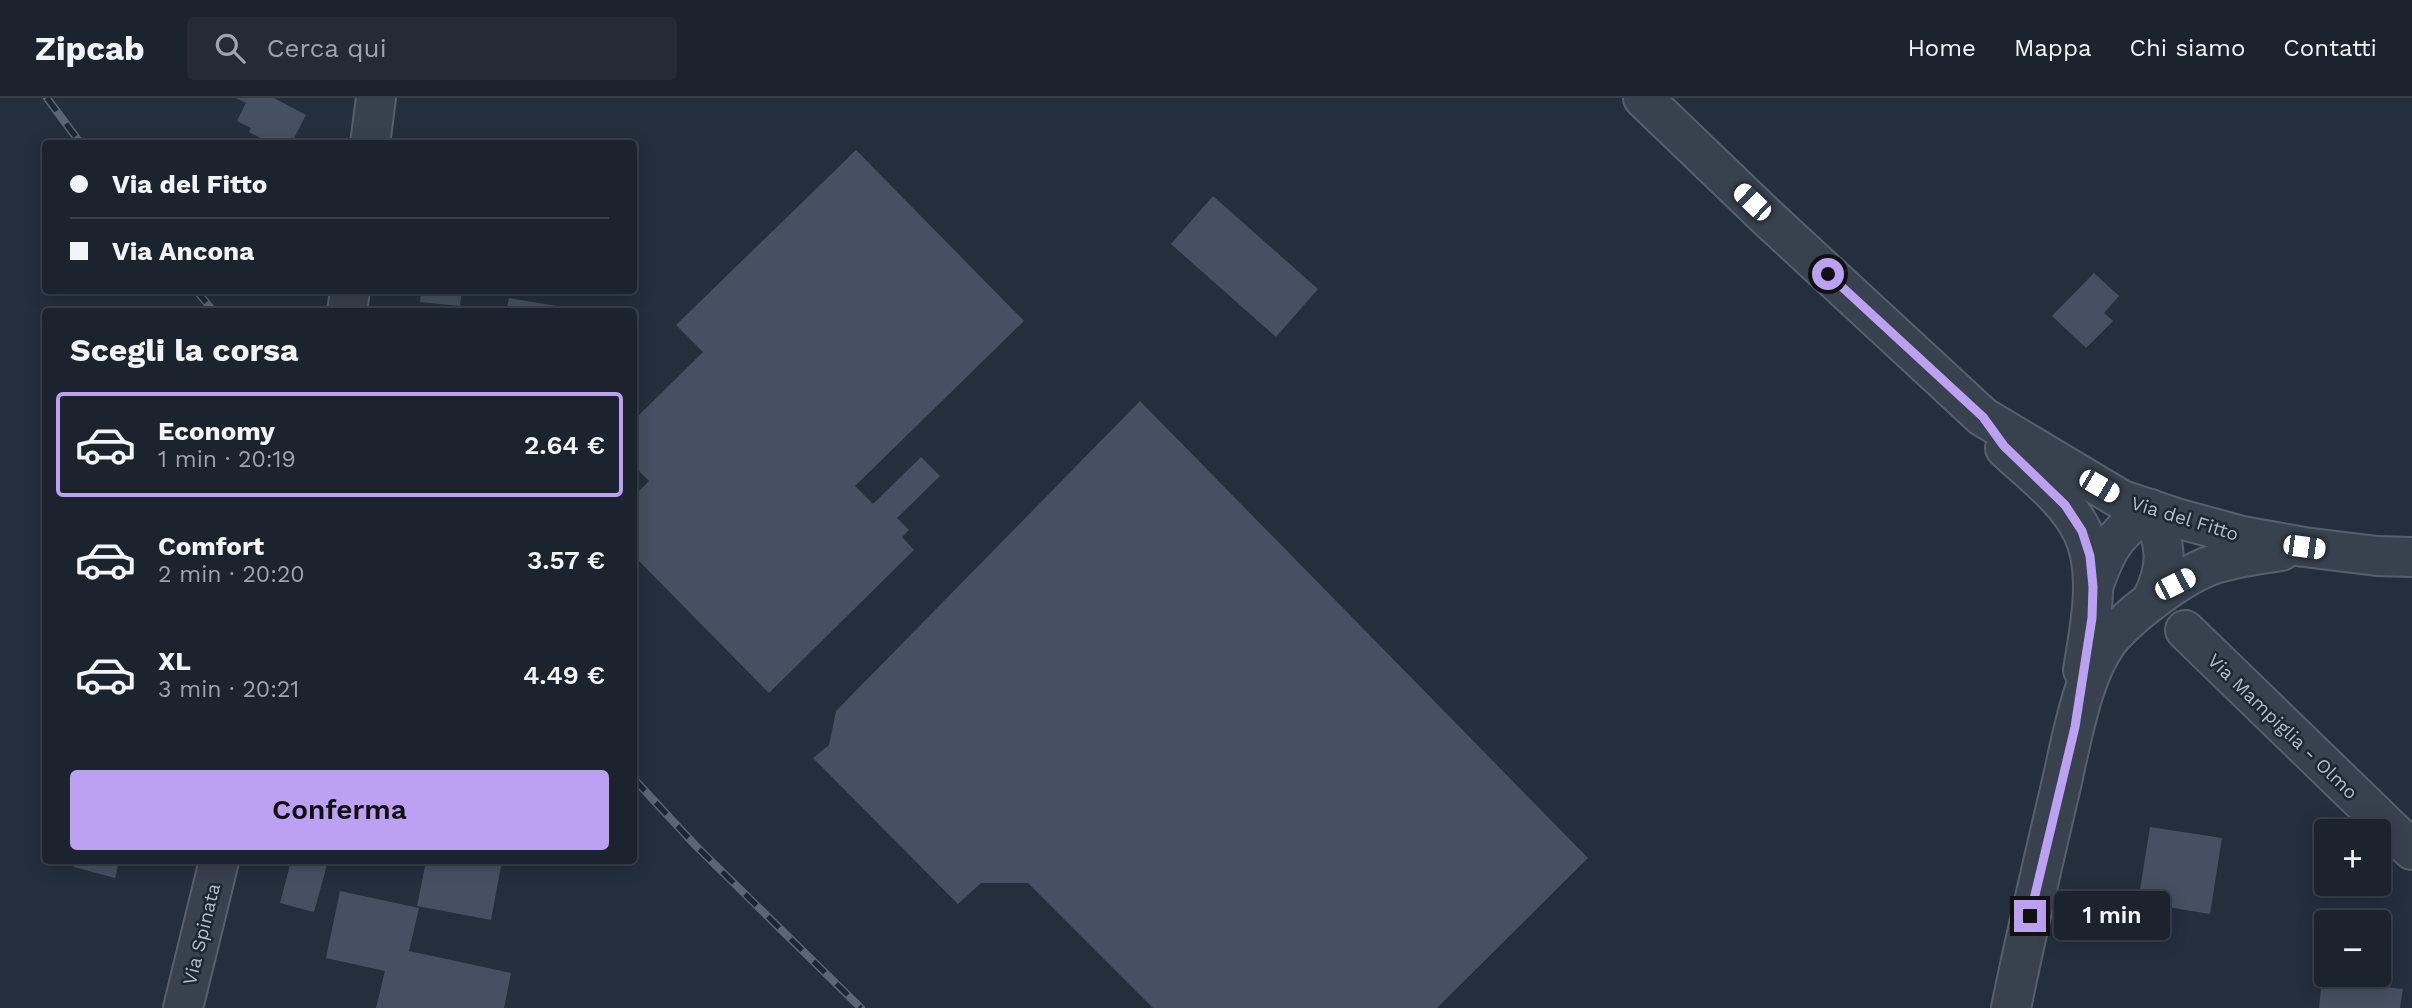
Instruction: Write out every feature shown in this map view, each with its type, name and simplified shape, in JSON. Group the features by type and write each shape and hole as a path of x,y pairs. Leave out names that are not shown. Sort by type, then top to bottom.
{"street":[{"path":"371,140 376,98"},
{"name":"Via del Fitto","path":"1643,98 1983,417 2122,500 2242,536 2304,547 2377,556 2412,557"},
{"path":"1983,417 2004,446 2065,505 2082,531 2090,556 2092,618 2075,727"},
{"path":"2093,587 2109,547 2121,531 2150,509 2163,542 2161,581 2151,601"},
{"path":"2011,1008 2075,727 2093,666 2112,636 2139,609 2175,584 2216,563 2304,547"},
{"name":"Via Mampiglia - Olmo","path":"2185,631 2412,850"},
{"name":"Via Spinata","path":"183,1008 218,864"}],"building":[{"path":"236,98 274,98 306,115 293,140 264,140 249,132 251,128 237,121 246,103"},
{"path":"856,150 1024,321 855,486 873,504 921,457 940,476 897,518 909,530 902,537 914,550 769,693 637,559 637,493 649,481 637,469 637,417 703,352 676,325"},
{"path":"1213,196 1318,289 1276,337 1171,244"},
{"path":"2094,273 2119,296 2104,313 2113,321 2086,348 2052,316"},
{"path":"421,294 462,294 460,306 420,302"},
{"path":"509,298 568,308 507,308"},
{"path":"1140,401 1588,858 1437,1008 1153,1008 1028,883 981,883 958,904 813,758 829,745 836,711"},
{"path":"2150,827 2222,838 2210,914 2138,902"},
{"path":"74,864 118,864 115,878 74,867"},
{"path":"290,864 327,864 314,912 280,903"},
{"path":"425,864 501,864 491,920 417,906"},
{"path":"340,891 419,908 409,951 511,973 504,1008 376,1008 385,971 326,958"},
{"path":"2321,987 2403,989 2400,1008 2319,1008"}],"railway":[{"path":"47,98 78,140"},
{"path":"199,294 211,308"},
{"path":"637,782 695,845 861,1008"}],"route":[{"path":"1828,274 1983,417 2004,446 2065,505 2082,531 2090,556 2092,618 2075,727 2030,916"}]}
